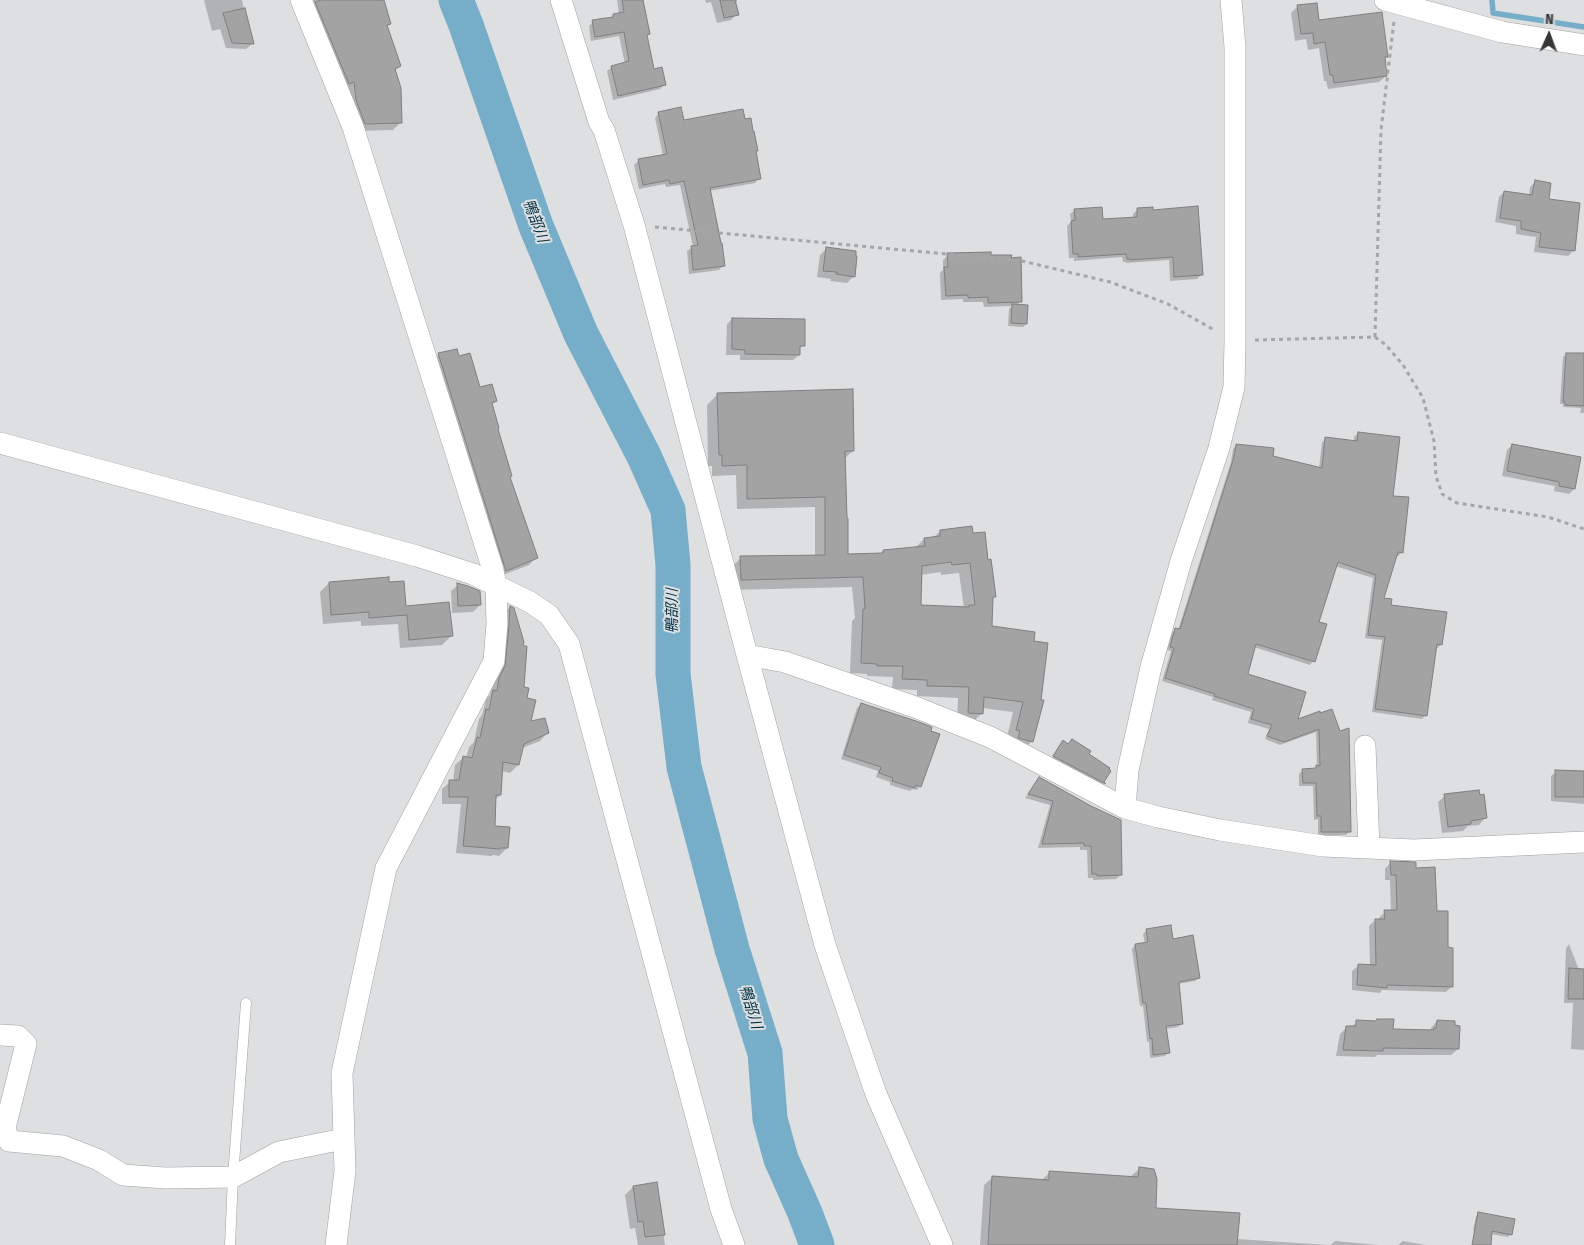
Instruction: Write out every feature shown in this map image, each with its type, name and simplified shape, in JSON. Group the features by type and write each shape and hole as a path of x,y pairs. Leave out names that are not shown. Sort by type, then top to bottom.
{"street":[{"path":"302,0 353,127 493,570 496,586 498,624 494,661 386,868 342,1073 345,1171 336,1245"},
{"path":"561,0 599,122 604,130 634,225 825,945 876,1094 942,1245"},
{"path":"1125,808 1128,770 1152,667 1181,561 1219,448 1234,387 1236,341 1235,47 1231,0"},
{"path":"1390,2 1502,32 1584,45"},
{"path":"0,442 416,556 473,574 530,602 549,615 568,644 718,1199 734,1245"},
{"path":"747,655 786,662 815,671 915,707 990,737 1125,808 1220,830 1323,846 1414,850 1584,842"},
{"path":"1365,746 1369,847"},
{"path":"0,1035 18,1036 26,1044 5,1128 9,1142 63,1146 99,1160 123,1175 165,1178 233,1177 279,1152 343,1139"}],"lane":[{"path":"230,1245 246,1003"}],"path":[{"path":"1375,337 1381,130 1390,2"},
{"path":"634,225 1022,261 1110,282 1168,304 1236,341 1375,337 1386,345 1403,364 1423,398 1434,441 1436,476 1442,494 1457,503 1548,517 1584,529"}],"building":[{"path":"321,0 384,0 391,24 387,25 401,66 395,69 401,88 402,123 365,124 356,100 354,82 349,84 315,2"},
{"path":"622,0 643,0 650,34 647,35 654,69 662,67 666,85 618,96 611,66 629,61 624,32 595,37 592,20 613,17 613,14 624,12"},
{"path":"720,0 735,0 739,15 724,18"},
{"path":"1317,3 1319,20 1382,12 1388,57 1385,57 1387,76 1334,83 1333,75 1330,75 1325,42 1314,44 1313,33 1301,34 1297,5"},
{"path":"245,8 254,44 232,43 223,13"},
{"path":"681,107 684,120 743,109 745,119 751,118 758,151 756,151 761,179 710,188 725,266 693,270 691,246 698,245 684,181 670,184 669,180 643,185 638,159 667,154 658,112"},
{"path":"1535,180 1551,183 1549,199 1580,203 1575,251 1539,247 1541,233 1521,229 1521,221 1500,218 1504,191 1532,195"},
{"path":"1198,206 1203,275 1174,277 1173,257 1130,260 1127,259 1126,254 1078,257 1078,254 1073,254 1071,221 1075,220 1074,209 1102,207 1103,219 1137,217 1137,208 1153,207 1153,210"},
{"path":"826,247 856,251 855,277 836,274 837,272 823,271"},
{"path":"991,252 991,255 1012,255 1011,258 1021,257 1022,302 988,303 988,297 968,298 968,295 946,296 944,267 948,267 947,253"},
{"path":"1012,304 1028,305 1027,324 1011,323"},
{"path":"732,318 805,319 805,346 800,346 800,355 745,354 745,350 732,349"},
{"path":"457,349 459,356 470,353 480,387 492,384 497,401 492,403 512,476 510,477 538,558 506,571 438,353"},
{"path":"1566,353 1584,353 1584,406 1565,405 1565,402 1563,402"},
{"path":"853,389 854,451 845,451 848,554 883,553 883,550 925,546 924,538 940,536 940,530 972,526 973,533 985,532 988,560 991,559 996,597 993,597 992,626 1035,632 1034,641 1048,643 1041,700 1044,700 1033,742 1018,738 1020,731 1016,730 1023,702 984,697 983,714 968,713 969,687 927,686 927,680 902,679 903,666 877,666 877,664 861,663 863,609 865,609 863,577 741,580 740,556 825,555 825,497 747,499 747,465 722,466 722,455 719,455 717,393","holes":["951,562 952,565 970,563 975,605 969,605 969,607 921,605 922,566"]},
{"path":"1358,432 1400,437 1393,496 1409,497 1403,553 1398,552 1384,598 1392,599 1391,605 1447,612 1442,645 1437,644 1427,716 1375,709 1385,637 1368,635 1376,575 1338,562 1319,622 1327,624 1315,662 1256,644 1248,674 1306,692 1298,719 1332,709 1340,731 1349,728 1351,832 1321,832 1321,816 1317,816 1316,783 1303,783 1302,769 1316,768 1316,765 1320,766 1319,729 1284,742 1267,736 1272,725 1251,719 1254,709 1165,678 1174,648 1170,647 1175,628 1180,629 1234,457 1236,444 1274,448 1273,456 1322,468 1325,437 1357,441"},
{"path":"1512,444 1581,457 1575,489 1559,486 1559,482 1507,471"},
{"path":"389,577 389,582 404,581 406,606 449,602 453,636 409,640 407,615 369,618 369,612 331,615 329,582"},
{"path":"457,583 480,591 481,605 458,606"},
{"path":"510,606 514,608 524,642 523,646 527,646 524,687 529,688 527,698 536,700 531,721 545,718 549,733 524,744 519,765 503,762 501,795 496,795 495,826 510,827 508,848 463,846 468,797 449,797 449,780 459,780 463,756 472,758 477,737 480,738 486,709 489,710 493,690 497,691 499,678 505,666"},
{"path":"861,703 932,727 931,731 940,734 921,787 916,785 914,788 892,781 893,778 879,773 881,767 844,755"},
{"path":"1072,739 1091,751 1089,754 1110,768 1111,771 1104,782 1106,784 1053,756 1063,740 1068,744"},
{"path":"1555,770 1584,771 1584,797 1555,797"},
{"path":"1039,777 1091,806 1121,820 1122,875 1097,876 1097,874 1092,874 1091,846 1084,846 1084,843 1042,844 1053,801 1028,794"},
{"path":"1479,790 1480,795 1484,794 1487,818 1471,821 1471,824 1448,827 1444,794"},
{"path":"1390,861 1416,862 1416,868 1435,867 1437,911 1448,911 1448,947 1453,948 1453,987 1387,985 1387,988 1357,985 1358,964 1376,965 1375,919 1385,919 1384,910 1397,910 1396,875 1391,875"},
{"path":"1171,925 1173,939 1193,935 1200,978 1179,982 1183,1024 1166,1026 1170,1053 1153,1055 1152,1038 1150,1039 1146,1003 1143,1003 1135,944 1148,942 1146,929"},
{"path":"1569,968 1584,969 1584,999 1568,999"},
{"path":"1377,1019 1394,1019 1393,1029 1434,1030 1437,1020 1455,1021 1455,1025 1460,1026 1459,1049 1383,1048 1383,1051 1343,1050 1346,1026 1356,1026 1356,1020 1376,1021"},
{"path":"1139,1167 1154,1169 1157,1179 1156,1208 1240,1213 1237,1245 988,1245 992,1176 1049,1180 1049,1171 1138,1177"},
{"path":"657,1182 665,1235 645,1237 643,1221 638,1222 633,1186"},
{"path":"1478,1212 1515,1219 1512,1235 1492,1231 1491,1245 1472,1245"}],"waterway":[{"name":"鴨部川","path":"456,0 536,226 581,334 644,456 668,510 673,565 673,674 684,767 732,949 765,1053 770,1119 781,1159 817,1245"},
{"path":"1492,0 1493,13 1584,27"}]}
